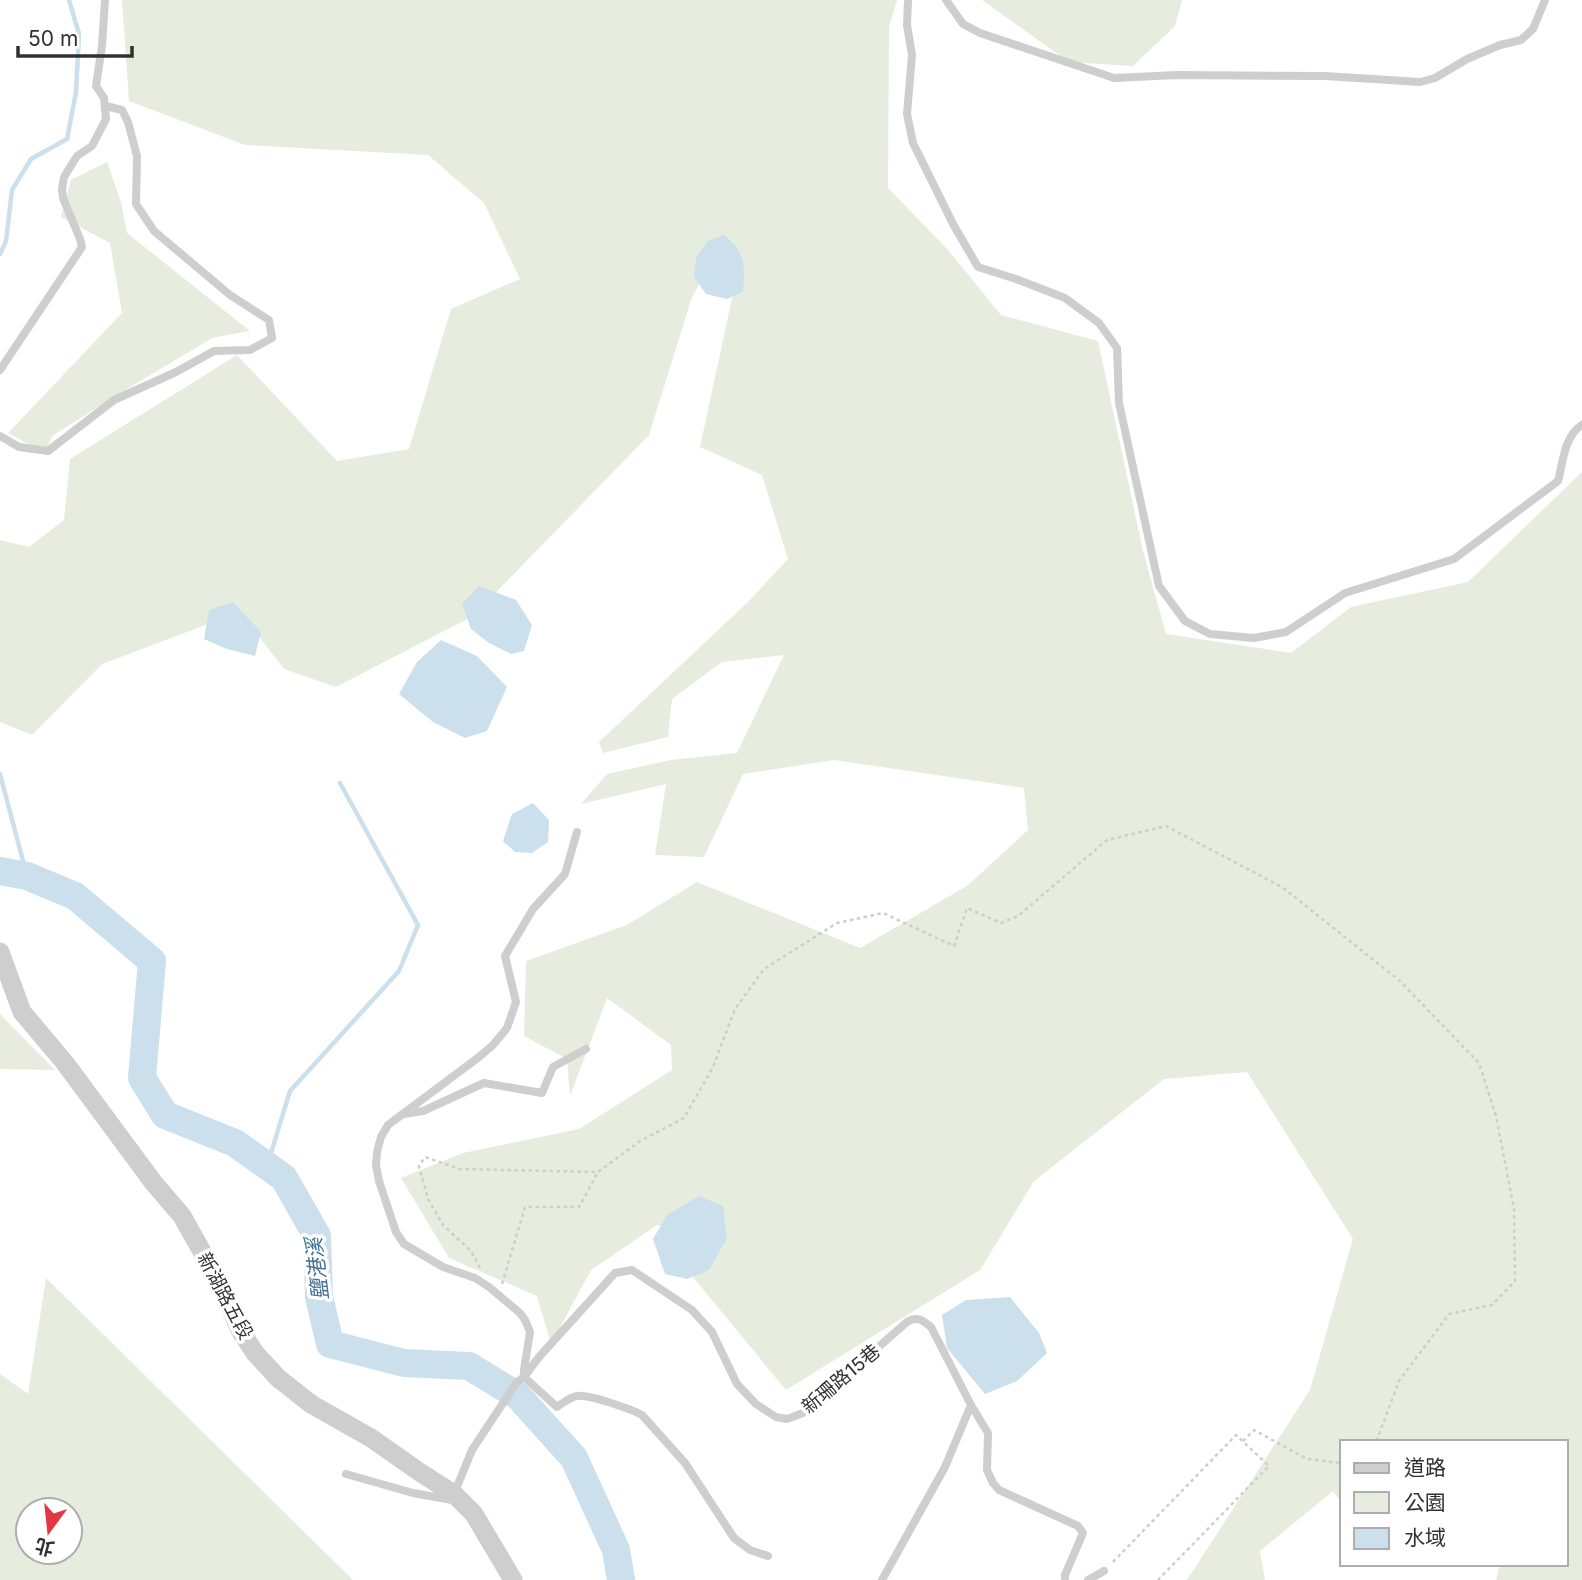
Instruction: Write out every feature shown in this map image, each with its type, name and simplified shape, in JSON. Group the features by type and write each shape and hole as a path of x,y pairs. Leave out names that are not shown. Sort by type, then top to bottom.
{"street":[{"name":"新湖路五段","path":"0,952 3,969 22,1012 65,1063 181,1216 218,1280 240,1330 255,1353 278,1378 312,1404 371,1437 458,1498 474,1514 513,1580"}],"lane":[{"path":"0,370 82,247 63,198 64,177 78,156 92,146 106,119 104,98 96,86 105,0"},
{"path":"908,0 907,25 912,55 907,114 913,143 953,224 978,267 1065,298 1099,323 1117,348 1119,403 1159,586 1185,621 1210,634 1254,638 1286,632 1345,593 1454,559 1558,481 1566,446 1576,429 1582,425"},
{"path":"946,0 963,24 980,33 1114,78 1177,75 1325,76 1420,82 1435,78 1467,59 1500,45 1521,40 1533,29 1545,0"},
{"path":"0,436 19,447 48,451 114,400 176,372 214,351 250,350 272,338 269,320 230,295 154,230 136,204 137,156 128,122 122,110 106,106"},
{"path":"346,1474 413,1493 458,1498 472,1450 505,1398 521,1380 530,1332 525,1320 489,1286 443,1267 404,1244 396,1232 379,1181 377,1152 388,1125 479,1057 507,1028 516,1002 505,957 533,909 565,874 578,832"},
{"path":"400,1115 423,1111 484,1083 542,1093 553,1067 586,1049"},
{"name":"新珊路15巷","path":"521,1380 615,1273 632,1270 692,1310 712,1332 737,1384 755,1404 776,1417 787,1419 803,1413 907,1322 914,1318 922,1320 931,1327 988,1433 987,1470 993,1483 999,1490 1078,1526 1083,1533 1065,1580"},
{"path":"521,1380 557,1407 575,1396 583,1396 633,1409 642,1415 685,1463 734,1538 750,1550 768,1556"},
{"path":"882,1580 945,1468 971,1405"},
{"path":"1087,1580 1104,1571"}],"path":[{"path":"499,1295 524,1207 579,1207 598,1172 640,1141 684,1118 713,1067 735,1009 764,970 837,923 883,913 954,946 967,908 1001,923 1018,916 1107,840 1166,826 1282,887 1400,981 1479,1063 1496,1116 1514,1209 1516,1281 1492,1305 1450,1314 1399,1381 1377,1440"},
{"path":"489,1286 471,1251 443,1225 428,1199 419,1166 425,1157 460,1169 598,1172"},
{"path":"1243,1441 1254,1430 1307,1459 1340,1464"},
{"path":"1104,1571 1236,1435 1269,1466 1158,1580"}],"green space":[{"path":"122,0 897,0 889,27 888,188 948,250 1001,315 1098,341 1143,551 1166,634 1291,653 1351,607 1468,582 1582,472 1582,1580 1496,1580 1500,1566 1568,1566 1568,1440 1340,1440 1340,1500 1333,1491 1260,1551 1265,1580 1187,1580 1310,1390 1353,1239 1247,1072 1164,1079 1034,1181 980,1270 786,1390 692,1276 698,1234 657,1225 591,1270 551,1344 537,1296 449,1258 401,1178 463,1153 579,1129 672,1070 671,1045 607,998 570,1096 567,1059 524,1036 526,961 627,925 697,882 860,948 967,886 1028,830 1024,788 834,760 743,774 704,857 655,855 666,784 581,804 607,774 671,760 737,753 784,655 722,662 672,699 668,737 603,753 599,742 748,602 788,559 762,475 700,447 737,275 717,254 692,297 649,435 473,616 336,687 284,669 240,612 102,664 32,735 0,722 0,540 29,547 64,520 70,459 237,355 337,461 409,449 451,309 520,279 484,203 428,155 245,145 129,101"},
{"path":"982,0 1182,0 1175,26 1133,66 1069,62"},
{"path":"107,162 121,202 127,233 250,331 212,338 52,436 45,453 8,433 122,313 110,243 61,217 71,180"},
{"path":"0,1014 55,1070 0,1069"},
{"path":"46,1278 353,1580 0,1580 0,1374 28,1394"}],"water":[{"path":"724,235 737,248 744,267 743,292 727,299 706,294 694,277 696,258 708,241"},
{"path":"479,586 516,600 532,625 524,651 511,654 489,643 471,629 462,604"},
{"path":"233,602 261,632 255,656 227,649 204,639 209,610"},
{"path":"441,640 477,656 507,687 487,731 465,738 433,722 399,694 417,662"},
{"path":"533,803 549,820 548,842 532,853 515,852 503,841 512,814"},
{"path":"699,1196 723,1206 727,1238 709,1270 687,1279 665,1274 653,1239 667,1215"},
{"path":"1010,1297 1039,1333 1047,1353 1017,1381 985,1394 947,1348 942,1315 966,1300"}],"waterway":[{"path":"0,254 6,241 12,190 31,159 67,139 76,92 79,34 69,0"},
{"path":"0,774 27,876"},
{"path":"267,1166 290,1091 399,971 418,925 340,783"},
{"name":"鹽港溪","path":"0,871 27,876 75,896 152,961 142,1078 165,1115 235,1143 284,1178 317,1236 319,1297 330,1344 404,1363 469,1366 518,1396 574,1458 616,1550 621,1580"}]}
